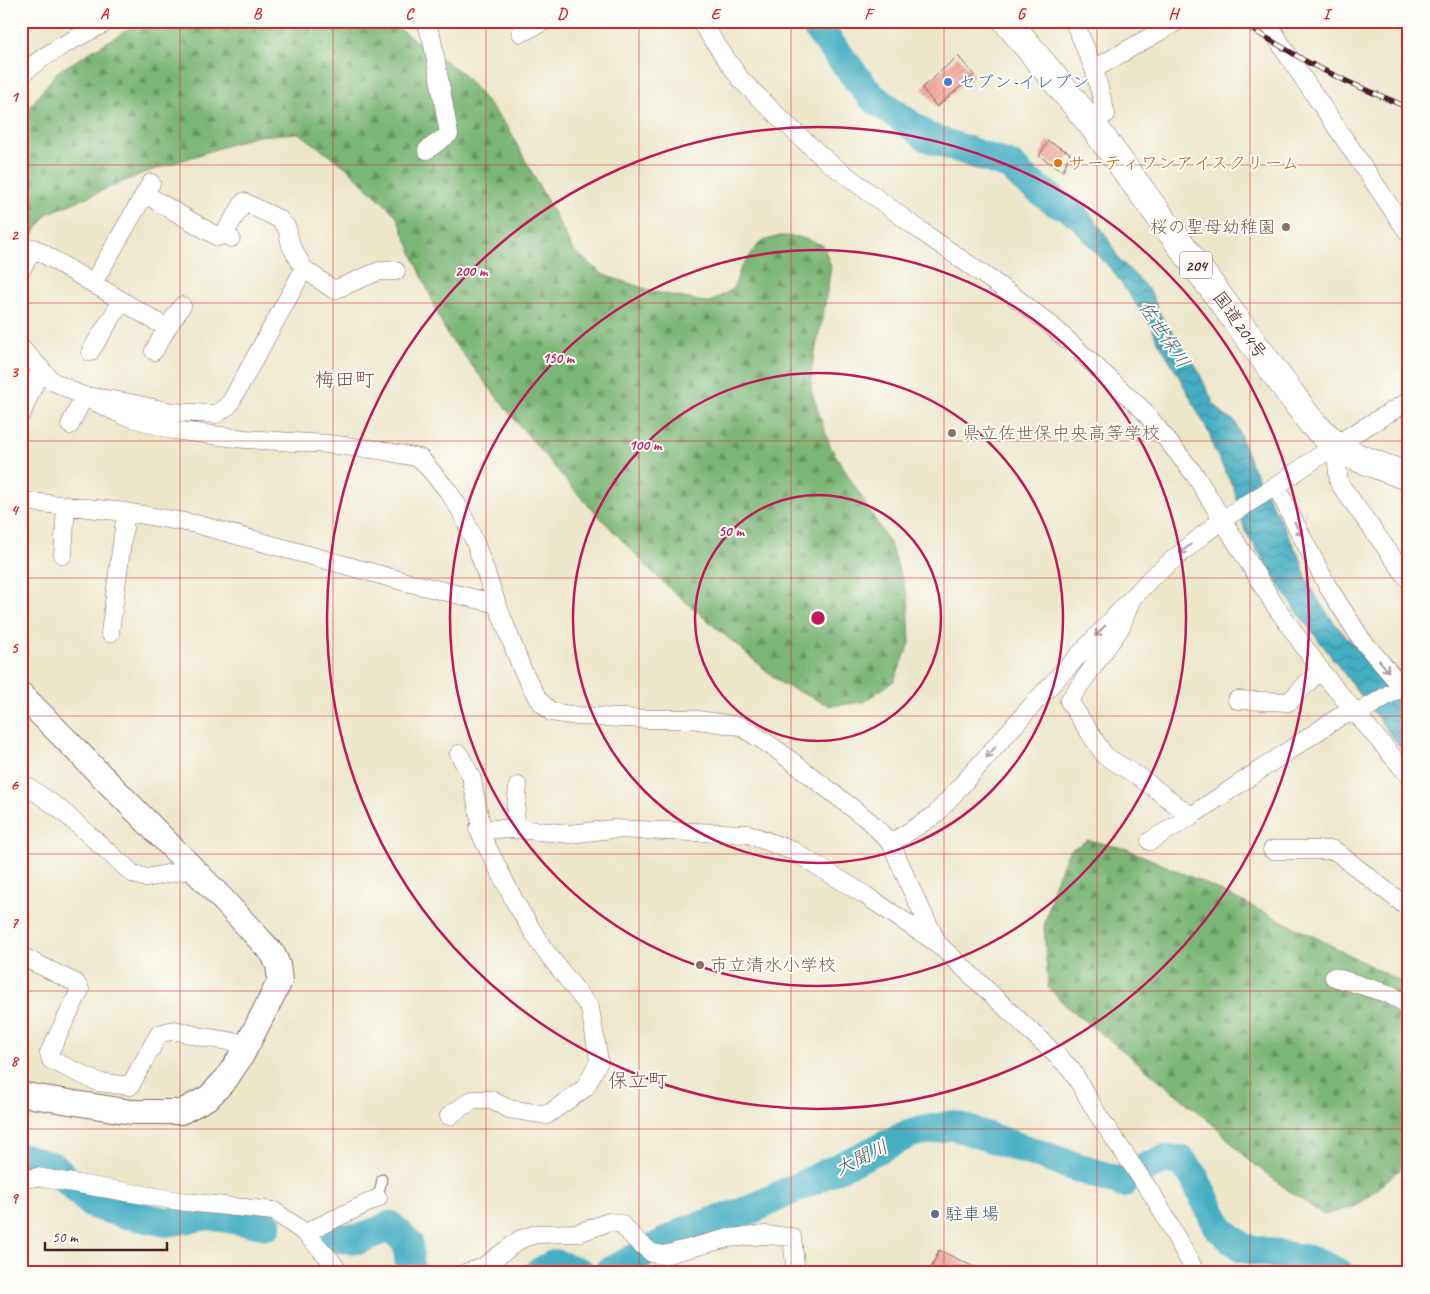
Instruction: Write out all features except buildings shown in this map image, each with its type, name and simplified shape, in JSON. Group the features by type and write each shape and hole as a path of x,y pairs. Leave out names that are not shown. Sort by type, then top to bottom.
{"highway":[{"name":"国道204号","path":"1007,21 1091,123 1312,423 1335,445 1356,457 1409,476"}],"street":[{"path":"21,75 58,48 109,21"},
{"path":"425,21 432,39 449,134 427,150"},
{"path":"521,34 545,21"},
{"path":"700,21 741,80 827,161 1051,325 1144,411 1195,475 1224,519 1236,543 1274,604 1320,670 1409,776"},
{"path":"1074,21 1094,69 1106,114 1091,123"},
{"path":"1094,69 1178,21"},
{"path":"1267,21 1290,59 1409,234"},
{"path":"92,283 148,188 218,237 229,237 244,202 279,219 287,228 291,246 304,270 334,290 379,271 396,271"},
{"path":"21,270 34,248 167,328"},
{"path":"84,396 172,412 216,414 229,405 304,270"},
{"path":"90,343 122,301"},
{"path":"154,351 182,306"},
{"path":"21,348 52,381 122,415 173,430 245,439 328,444 379,450 420,458 448,491 461,511 476,545 522,669 538,699 551,712 577,716 691,719 740,726 776,749 869,821 891,843 938,944"},
{"path":"21,415 41,368"},
{"path":"70,425 84,396"},
{"path":"891,843 935,815 1036,701 1151,578 1224,519 1335,445 1409,401"},
{"path":"1335,445 1339,483 1409,580"},
{"path":"1150,841 1342,716 1357,714 1406,688 1362,640 1270,489"},
{"path":"21,500 126,512 196,524 406,582 497,604"},
{"path":"63,555 66,505"},
{"path":"110,633 126,512"},
{"path":"1134,596 1121,627 1069,701 1105,756 1138,776 1191,816"},
{"path":"1237,700 1289,702 1320,670"},
{"path":"21,694 194,869 273,954 278,965 280,982 242,1056 226,1079 209,1097 181,1112 132,1112 21,1095"},
{"path":"459,754 471,776 482,829"},
{"path":"21,784 27,786 60,809 132,873 146,878 194,869"},
{"path":"514,829 518,786"},
{"path":"449,1116 472,1100 491,1100 510,1109 548,1115 586,1088 599,1061 590,1008 543,948 516,904 478,829 514,829 570,834 612,829 748,834 792,851 865,895 938,944 1071,1069 1098,1116 1154,1197 1196,1273"},
{"path":"1272,850 1334,850 1407,907 1409,906"},
{"path":"21,956 76,983 80,990 49,1053 51,1060 98,1082 130,1086 159,1034 174,1030 202,1037 248,1044"},
{"path":"1334,976 1389,994 1409,1005"},
{"path":"29,1178 186,1202 274,1211 305,1233 328,1257 340,1273"},
{"path":"305,1233 378,1198"},
{"path":"465,1273 483,1267 521,1239 536,1234 578,1234 609,1222 621,1224 652,1253 664,1255 728,1238 765,1235 792,1237 796,1273"}],"lane":[{"path":"378,1198 382,1179"}],"green space":[{"path":"142,21 384,21 398,28 462,73 507,126 574,251 604,275 655,292 709,303 733,289 741,268 760,242 780,236 799,237 823,245 831,266 812,366 811,390 830,446 890,544 908,597 910,643 894,681 863,702 831,706 782,684 660,580 574,490 446,333 396,215 348,169 299,133 255,136 141,174 47,214 21,252 21,118 57,72"},
{"path":"1088,840 1127,849 1198,880 1321,940 1409,986 1409,1162 1356,1206 1324,1215 1246,1158 1217,1128 1135,1060 1068,1008 1048,987 1044,927 1054,884 1069,851"}],"water":[{"path":"1019,177 1072,197 1084,205 1104,232 1119,259 1150,291 1162,318 1196,366 1213,402 1225,416 1235,421 1251,464 1301,560 1309,583 1322,606 1355,645 1409,717 1409,759 1295,609 1245,531 1234,489 1214,449 1210,435 1156,338 1152,327 1112,270 1071,226 1050,212"}],"waterway":[{"name":"佐世保川","path":"814,21 815,25 871,96 927,137 1011,166 1024,179 1057,203"},
{"name":"大聞川","path":"608,1273 688,1230 750,1210 911,1133 953,1125 1123,1183"},
{"name":"大聞川","path":"21,1157 54,1167 92,1204 122,1213 167,1222 209,1215 267,1225"},
{"name":"大聞川","path":"1145,1168 1163,1160 1181,1160 1193,1175 1219,1228 1243,1248 1314,1261 1339,1273"},
{"name":"大聞川","path":"336,1238 360,1239 390,1226 408,1243 410,1273"},
{"name":"大聞川","path":"538,1273 555,1264 581,1273"}],"railway":[{"path":"1238,21 1309,63 1409,108"}],"place":[{"name":"セブン-イレブン","path":"948,82"},
{"name":"サーティワンアイスクリーム","path":"1058,163"},
{"name":"桜の聖母幼稚園","path":"1286,227"},
{"name":"県立佐世保中央高等学校","path":"952,433"},
{"name":"市立清水小学校","path":"700,965"},
{"name":"駐車場","path":"935,1214"}],"district":[{"name":"梅田町","path":"345,379"},
{"name":"保立町","path":"638,1080"}]}
